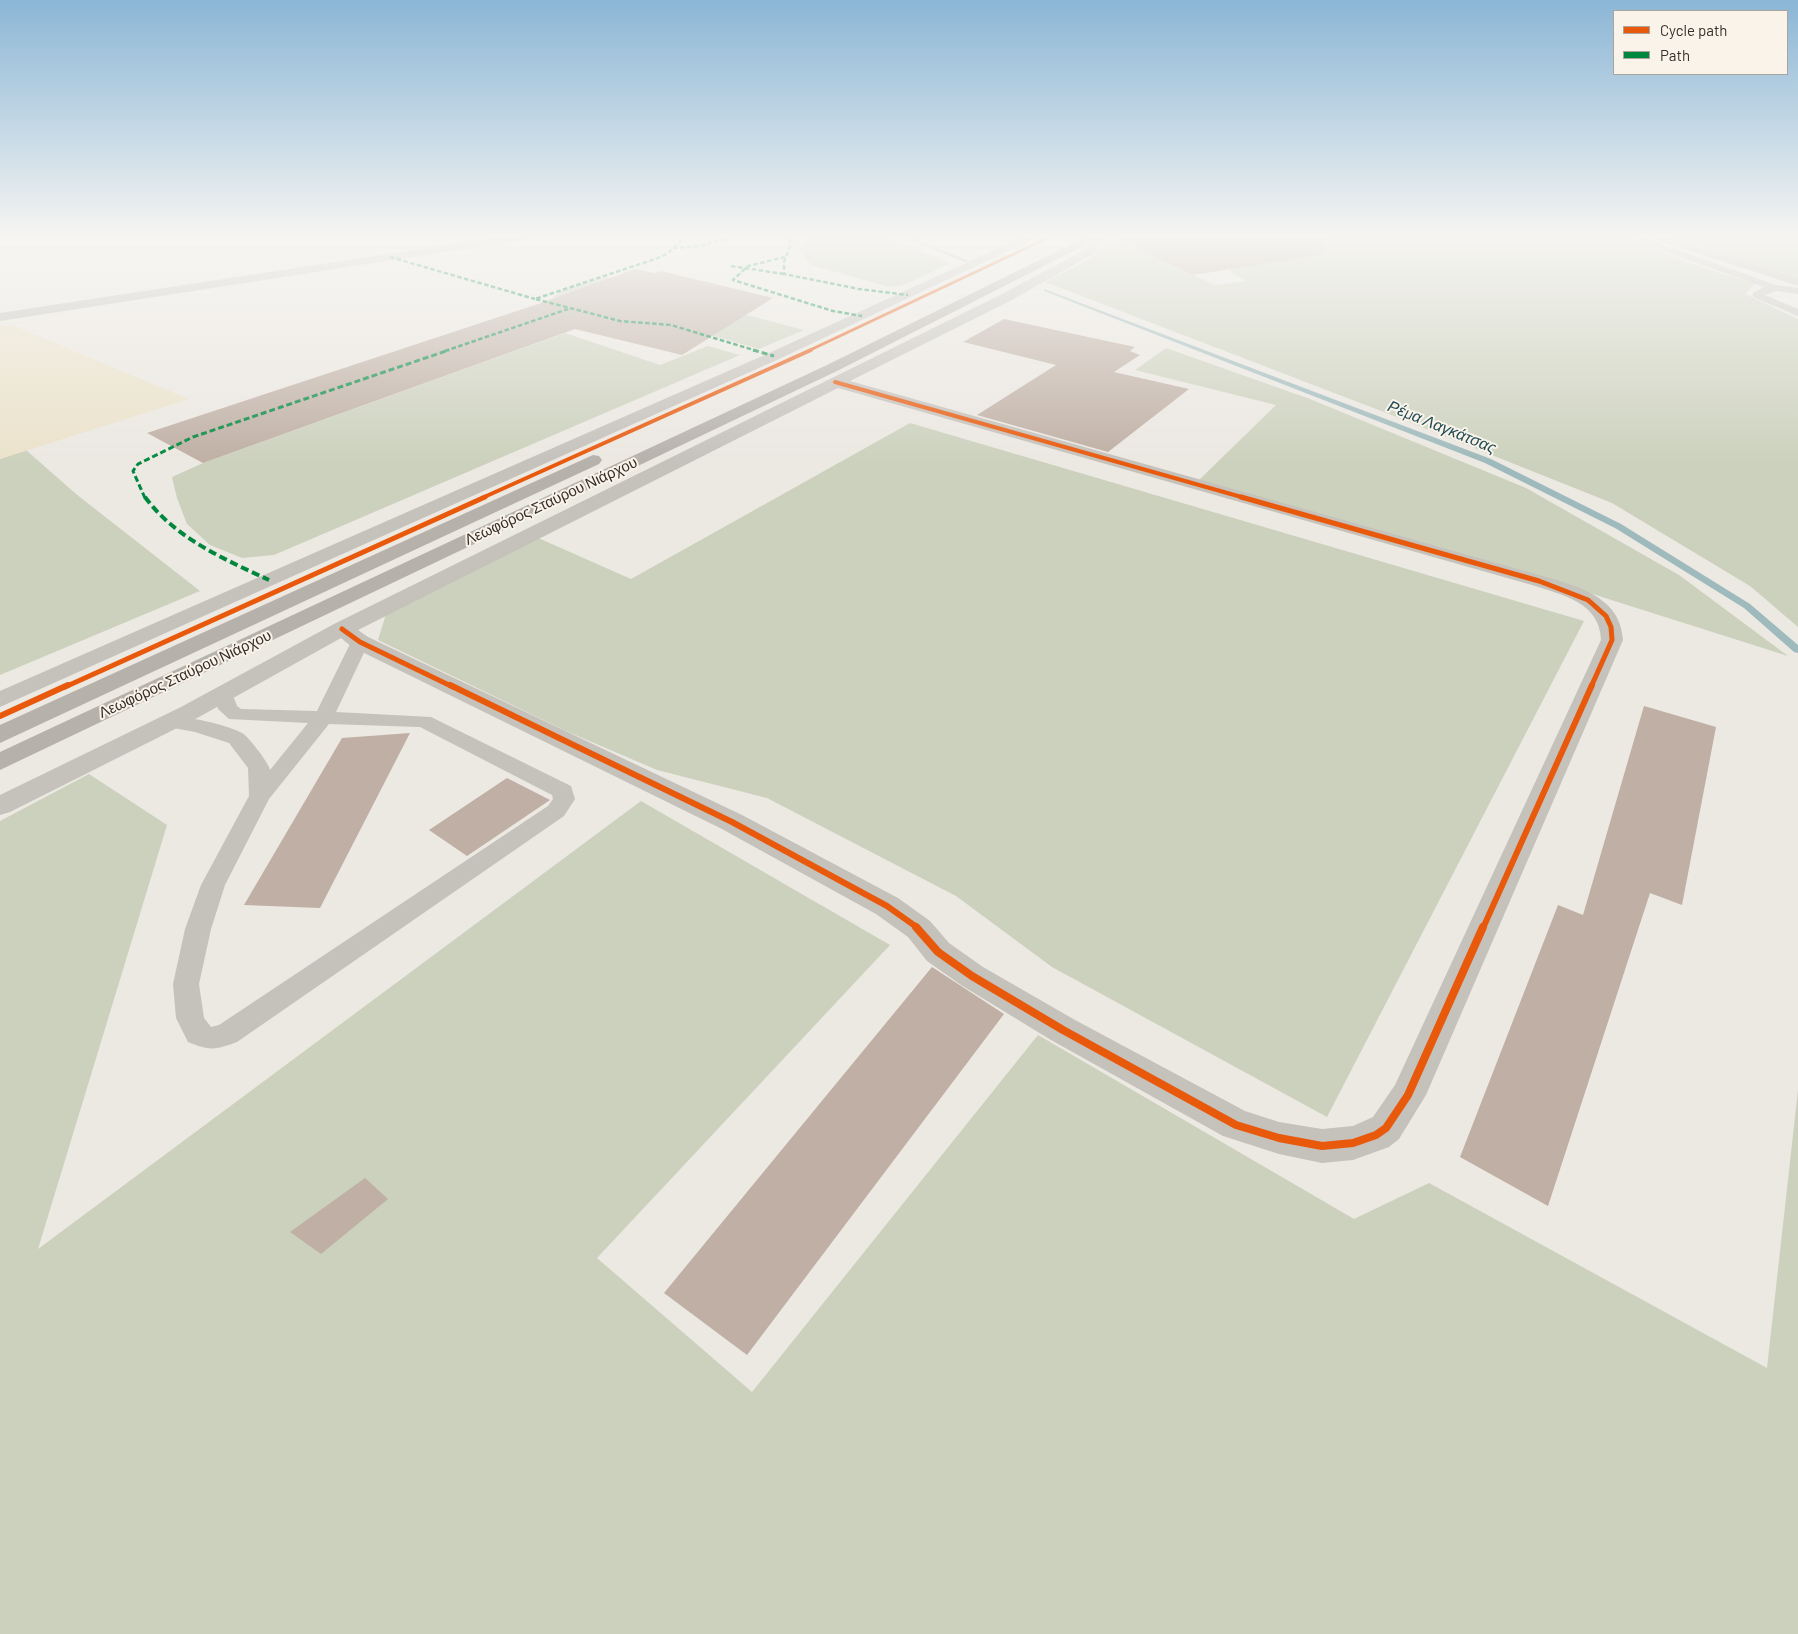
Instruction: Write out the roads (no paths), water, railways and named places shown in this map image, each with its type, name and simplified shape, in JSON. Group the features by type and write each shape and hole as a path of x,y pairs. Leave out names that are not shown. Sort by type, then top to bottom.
{"main road":[{"name":"Λεωφόρος Σταύρου Νιάρχου","path":"0,734 913,311"},
{"name":"Λεωφόρος Σταύρου Νιάρχου","path":"0,762 832,368 947,311"}],"street":[{"path":"0,317 37,311"},
{"path":"0,700 871,311"},
{"path":"0,806 224,694 287,657 351,636 835,382 978,311"},
{"path":"351,636 707,810 887,906 919,929 938,952 972,976 1063,1030 1236,1125 1279,1138 1322,1146 1353,1143 1376,1135 1386,1128 1408,1096 1612,640 1612,624 1607,616 1592,603 1539,581 835,382"}],"lane":[{"path":"224,694 228,708 236,715 324,717 424,721 563,791 564,799 556,811 260,1012 227,1034 210,1039 198,1034 190,1018 186,984 198,929 213,885 260,796 324,717 351,636"},
{"path":"170,722 197,726 236,738 259,767 260,796"}],"waterway":[{"name":"Ρέμα Λαγκάτσας","path":"1101,311 1488,461 1618,526 1747,606 1798,650"}]}
